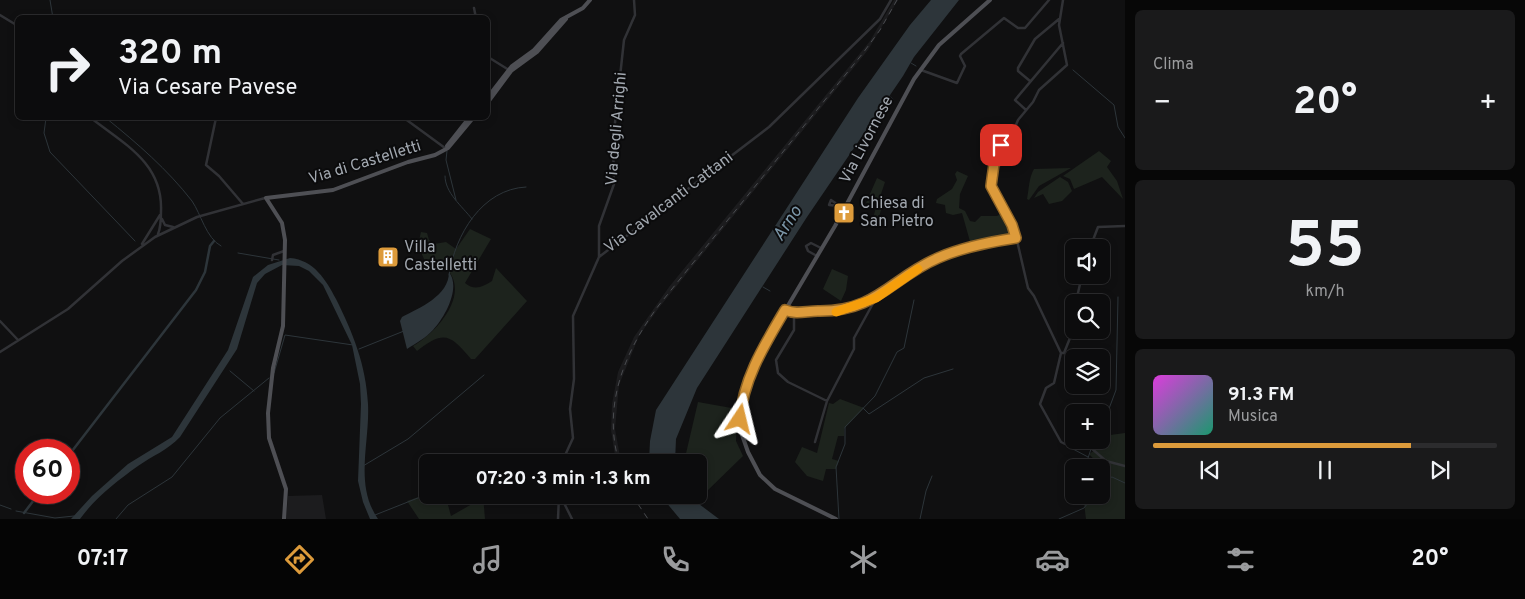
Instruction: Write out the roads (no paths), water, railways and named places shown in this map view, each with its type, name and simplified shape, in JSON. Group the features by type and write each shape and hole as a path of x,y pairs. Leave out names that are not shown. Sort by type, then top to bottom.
{"main road":[{"path":"490,94 509,70 534,50 561,20 583,8 590,0"},
{"name":"Via Livornese","path":"836,519 809,507 768,484 753,463 740,424 740,417 752,370 921,70 948,35 990,0"},
{"path":"490,99 509,70"},
{"name":"Via di Castelletti","path":"446,149 468,120"},
{"name":"Via di Castelletti","path":"266,198 333,190 440,152 462,134 472,120"},
{"path":"266,198 282,223 286,253 283,326 273,368 268,413 268,438 286,489 284,519"}],"street":[{"name":"Via degli Arrighi","path":"599,257 599,226 614,184 613,141 624,40 635,15 634,0"},
{"name":"Via Cavalcanti Cattani","path":"565,454 572,438 570,409 574,379 572,333 576,305 599,257 776,122 880,19 891,0"},
{"path":"921,70 958,83 965,66 960,56 961,54 1004,18 1018,28 1025,28 1049,0"},
{"path":"1061,354 1034,296 1028,288 1012,225 991,186 994,164 1000,157 1001,144 1013,132 1026,110 1034,102 1041,88 1067,65 1059,18 1063,0"},
{"path":"474,8 475,15"},
{"path":"0,15 15,24"},
{"path":"1030,82 1018,71 1018,68 1035,39 1059,18"},
{"path":"1026,110 1015,100 1063,43"},
{"path":"490,58 509,70"},
{"path":"94,120 142,158 151,169 160,195 163,223 174,227"},
{"path":"215,120 206,166 219,176 243,204"},
{"path":"407,120 446,149"},
{"path":"0,352 68,309 141,245 197,217 266,198"},
{"path":"838,206 844,209"},
{"path":"141,245 161,214"},
{"path":"157,236 161,214"},
{"path":"155,224 157,236"},
{"path":"1094,239 1098,228 1125,226"},
{"path":"785,310 794,314 840,312 876,298 922,266 938,258 981,243 1016,238"},
{"path":"817,256 809,252 806,246 812,244 821,248"},
{"path":"809,252 814,250 812,244"},
{"path":"272,260 273,255 286,253"},
{"path":"815,442 827,401 854,349 854,338 876,298"},
{"path":"794,314 794,330 776,360 778,373 788,382 827,401"},
{"path":"0,321 19,340"},
{"path":"0,328 4,326"},
{"path":"1065,443 1063,444 1040,404 1044,391 1054,382 1061,354 1064,353 1070,339"},
{"path":"725,424 740,417"},
{"path":"733,421 740,424"},
{"path":"1092,449 1106,461 1125,466"},
{"path":"558,519 559,504"},
{"path":"564,504 572,519"}],"water":[{"name":"Arno","path":"931,0 959,0 914,57 807,217 697,388 676,439 675,454 649,454 656,410 858,98 910,25"},
{"path":"290,258 306,263 323,278 342,312 358,350 365,376 368,404 365,478 371,506 378,519 370,519 363,502 358,481 361,404 360,384 352,345 323,285 309,271 299,266 282,265 265,274 257,283 237,349 180,437 170,446 114,484 92,504 80,519 71,519 92,496 128,464 172,437 228,350 253,277 268,265"},
{"path":"449,272 453,286 452,294 442,318 430,333 407,349 400,321 402,317 439,294 448,280"},
{"path":"668,504 699,504 719,519 680,519"}],"waterway":[{"path":"50,0 52,15"},
{"path":"911,63 916,66"},
{"path":"1073,70 1114,105 1118,127 1125,138"},
{"path":"889,96 893,99"},
{"path":"46,120 44,133 50,152 135,241"},
{"path":"108,120 141,147 173,178 192,201 211,237 221,246"},
{"path":"447,151 446,160 456,200"},
{"path":"445,176 451,194 472,219"},
{"path":"449,275 457,245 473,217 496,196 510,190 526,187"},
{"path":"80,441 196,290 205,272 210,246 214,241"},
{"path":"238,253 279,260"},
{"path":"763,287 770,291"},
{"path":"1110,406 1116,390 1118,297"},
{"path":"839,519 836,467 845,444 845,427 875,396 897,352 904,348 914,300"},
{"path":"359,349 404,331"},
{"path":"274,373 285,335 353,345"},
{"path":"863,408 869,414 924,378 953,369"},
{"path":"230,371 254,391"},
{"path":"363,466 408,439 484,375"},
{"path":"116,519 128,505 172,477 220,418 269,378"},
{"path":"1073,449 1088,457"},
{"path":"1089,459 1091,449"},
{"path":"920,519 926,491 932,476"},
{"path":"1110,478 1125,483"},
{"path":"375,515 419,498"},
{"path":"24,513 31,504"},
{"path":"1059,519 1084,508 1087,504"},
{"path":"0,505 11,509"},
{"path":"16,511 55,518 74,516"}],"railway":[{"path":"617,454 614,441 613,420 615,399 627,360 647,323 659,305 863,53 880,30 897,0"},
{"path":"638,504 648,519"}],"place":[{"name":"Chiesa di San Pietro","path":"844,213"},
{"name":"Villa Castelletti","path":"388,257"}]}
